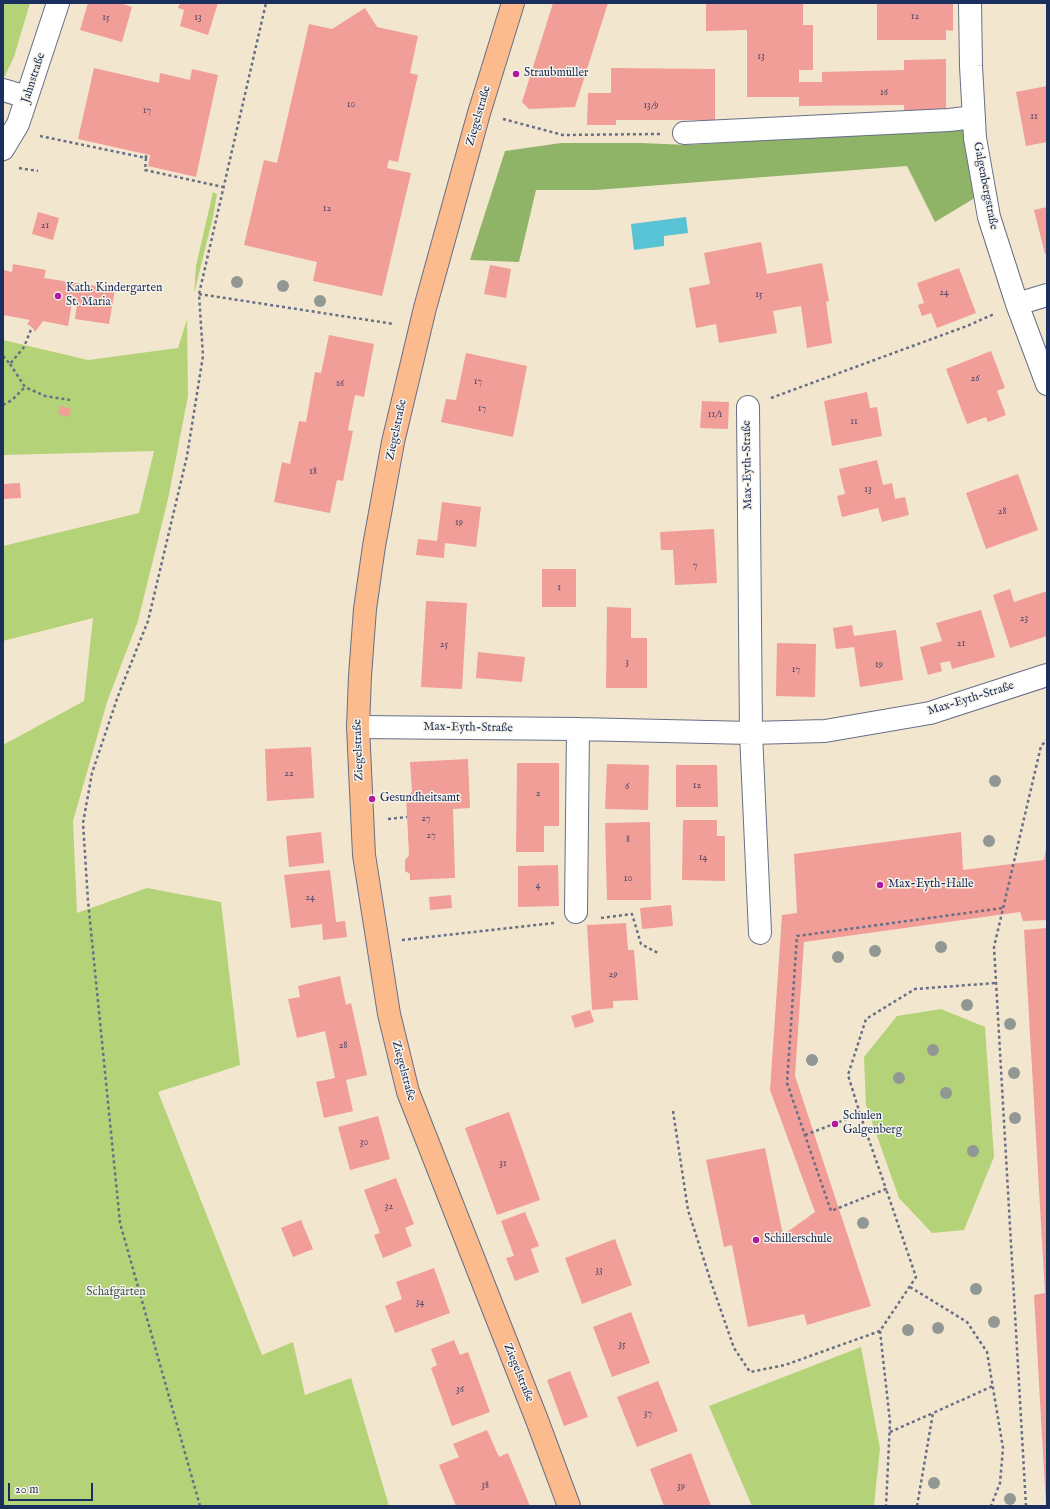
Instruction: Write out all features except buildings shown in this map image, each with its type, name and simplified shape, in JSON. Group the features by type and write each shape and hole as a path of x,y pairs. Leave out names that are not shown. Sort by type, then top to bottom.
{"main road":[{"name":"Ziegelstraße","path":"512,3 479,113 420,328 393,442 374,546 365,617 360,676 358,727 364,855 389,1014 408,1092 537,1420 569,1506"}],"street":[{"name":"Jahnstraße","path":"3,149 15,131 58,3"},
{"name":"Galgenbergstraße","path":"970,3 971,66 975,138 989,217 1017,304 1047,384"},
{"path":"3,90 27,97"},
{"path":"684,133 949,120 974,117"},
{"path":"1017,304 1047,295"},
{"name":"Max-Eyth-Straße","path":"748,407 751,733 760,933"},
{"name":"Max-Eyth-Straße","path":"358,727 578,729 751,733 825,731 930,713 1047,675"},
{"path":"569,917 578,729"}],"path":[{"path":"200,1506 120,1223 88,901 83,823 92,773 118,696 148,621 187,456 203,356 199,294 266,3"},
{"path":"479,113 563,135 684,133"},
{"path":"15,131 146,156 145,170 223,187"},
{"path":"199,294 420,328"},
{"name":"Max-Eyth-Straße","path":"748,407 966,326"},
{"path":"10,364 24,347 32,327"},
{"path":"3,356 25,387 45,396 70,400"},
{"path":"3,405 12,400 25,387"},
{"path":"1026,1506 994,947 1041,746 1047,740"},
{"path":"886,1190 831,1211 787,1083 797,936 1003,908"},
{"path":"601,918 632,914 642,944 658,953"},
{"path":"378,943 569,917"},
{"path":"673,1111 688,1210 710,1282 734,1348 750,1372 785,1365 880,1331 916,1278 848,1075 866,1019 914,989 996,983"},
{"path":"805,1136 860,1114"},
{"path":"910,1287 967,1322 987,1352 1003,1448 1000,1483 991,1506"},
{"path":"880,1331 890,1422 886,1506"},
{"path":"890,1432 993,1386"},
{"path":"917,1506 933,1413"}],"green space":[{"path":"3,3 30,3 14,57 3,80"},
{"path":"966,127 978,196 935,222 907,166 596,190 536,190 519,262 470,260 505,151 561,143 641,143 688,145"},
{"path":"213,192 217,194 213,217 194,294 196,266"},
{"name":"Schafgärten","path":"187,319 188,396 168,499 138,621 107,702 73,821 77,913 147,888 221,902 240,1065 158,1092 262,1355 293,1342 305,1395 351,1378 389,1506 3,1506 3,745 84,701 93,618 3,641 3,546 139,513 154,451 3,455 3,340 88,360 178,348"},
{"path":"941,1009 985,1027 994,1157 964,1230 932,1233 899,1198 866,1105 864,1057 897,1016"},
{"path":"861,1347 880,1448 874,1506 752,1506 709,1406"}],"water":[{"path":"686,217 688,233 664,236 664,246 634,250 631,224"}],"place":[{"name":"Straubmüller","path":"516,74"},
{"name":"Kath. Kindergarten St. Maria","path":"58,296"},
{"name":"Gesundheitsamt","path":"372,799"},
{"name":"Max-Eyth-Halle","path":"880,885"},
{"name":"Schulen Galgenberg","path":"835,1124"},
{"name":"Schillerschule","path":"756,1240"}]}
